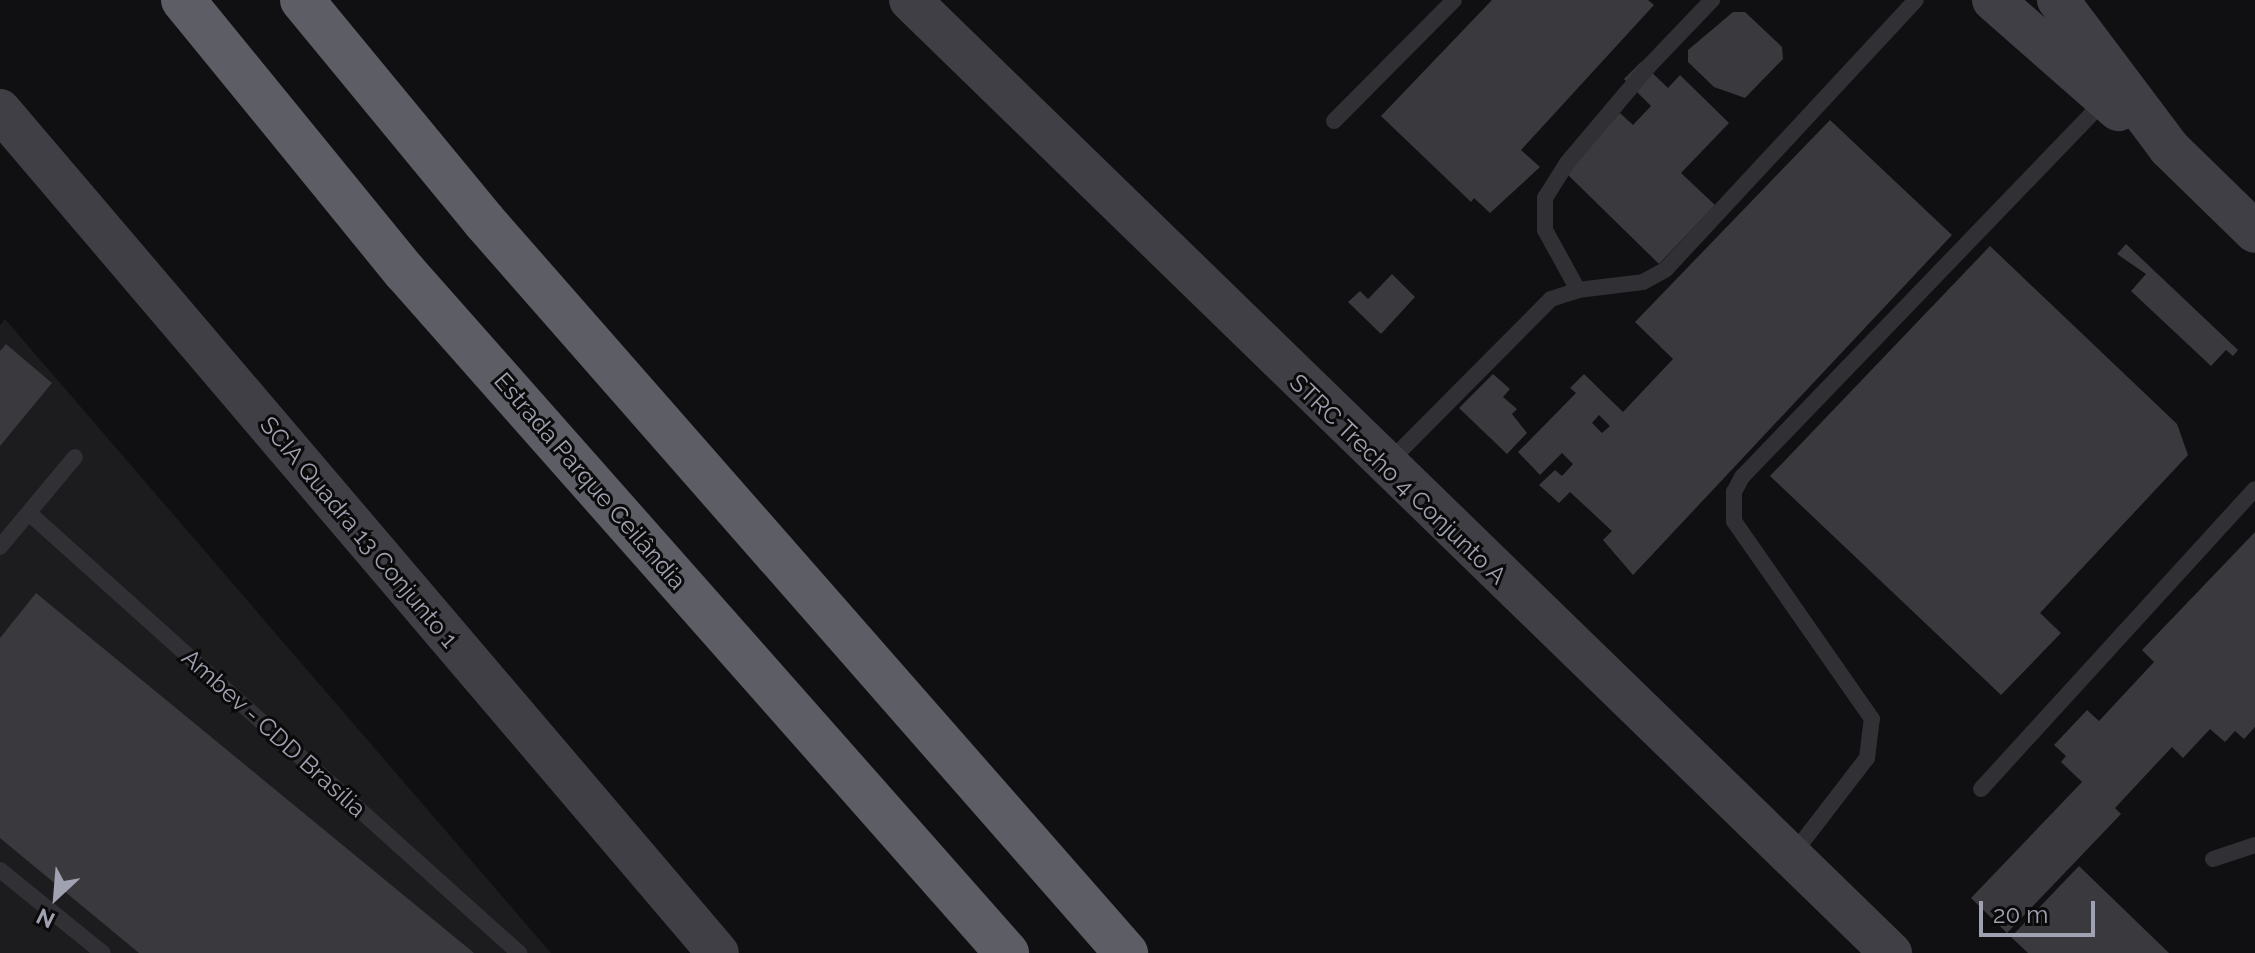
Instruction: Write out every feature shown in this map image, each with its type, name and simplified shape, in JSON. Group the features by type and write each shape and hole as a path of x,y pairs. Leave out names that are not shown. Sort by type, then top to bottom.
{"highway":[{"name":"Estrada Parque Ceilândia","path":"183,0 405,272 1007,953"},
{"path":"302,0 484,221 1126,953"}],"street":[{"name":"STRC Trecho 4 Conjunto A","path":"910,0 1384,466 1891,953"},
{"path":"1993,0 2112,92 2255,232"},
{"path":"2058,0 2112,92"},
{"name":"SCIA Quadra 13 Conjunto 1","path":"0,110 718,953"}],"lane":[{"path":"1334,121 1454,0"},
{"path":"1578,290 1545,230 1545,198 1567,163 1638,79 1712,0"},
{"path":"1384,466 1551,299 1578,290 1643,282 1666,269 1916,0"},
{"path":"1791,857 1867,758 1872,719 1734,521 1734,492 1742,477 2112,92"},
{"path":"0,547 75,457"},
{"path":"1981,789 2255,489"},
{"name":"Ambev - CDD Brasília","path":"29,513 519,953"},
{"path":"2213,859 2255,845"},
{"path":"0,870 103,953"}],"shaded area":[{"path":"5,319 551,953 0,953 0,325"}],"building":[{"path":"1492,0 1648,0 1654,5 1521,150 1540,167 1490,213 1474,198 1471,202 1381,116"},
{"path":"1733,12 1745,12 1782,47 1783,59 1745,98 1714,87 1688,62 1688,50"},
{"path":"1641,62 1668,88 1680,75 1729,123 1681,173 1715,205 1659,264 1565,172 1620,113 1633,125 1651,106 1624,79"},
{"path":"1830,120 1952,235 1633,575 1603,540 1612,531 1570,492 1559,503 1539,485 1555,470 1562,476 1573,464 1562,453 1540,475 1518,452 1576,393 1570,388 1584,374 1623,412 1673,359 1635,322","holes":["1599,415 1610,426 1602,433 1592,423"]},
{"path":"2126,244 2238,350 2233,356 2226,350 2211,366 2131,291 2146,274 2117,254"},
{"path":"1990,246 2177,424 2188,455 2040,613 2061,633 2001,695 1770,476"},
{"path":"1392,274 1415,297 1381,334 1348,302 1360,291 1368,299"},
{"path":"6,344 52,383 0,446 0,351"},
{"path":"1493,374 1510,389 1503,397 1517,409 1512,414 1527,433 1507,454 1459,408"},
{"path":"2255,532 2255,727 2244,739 2235,731 2225,742 2210,729 2183,758 2172,747 2115,808 2121,814 2007,933 1971,898 2082,782 2061,762 2066,756 2054,745 2087,710 2099,721 2154,662 2142,650"},
{"path":"36,593 474,953 139,953 0,838 0,638"},
{"path":"2079,866 2169,953 2028,953 2011,937"}]}
